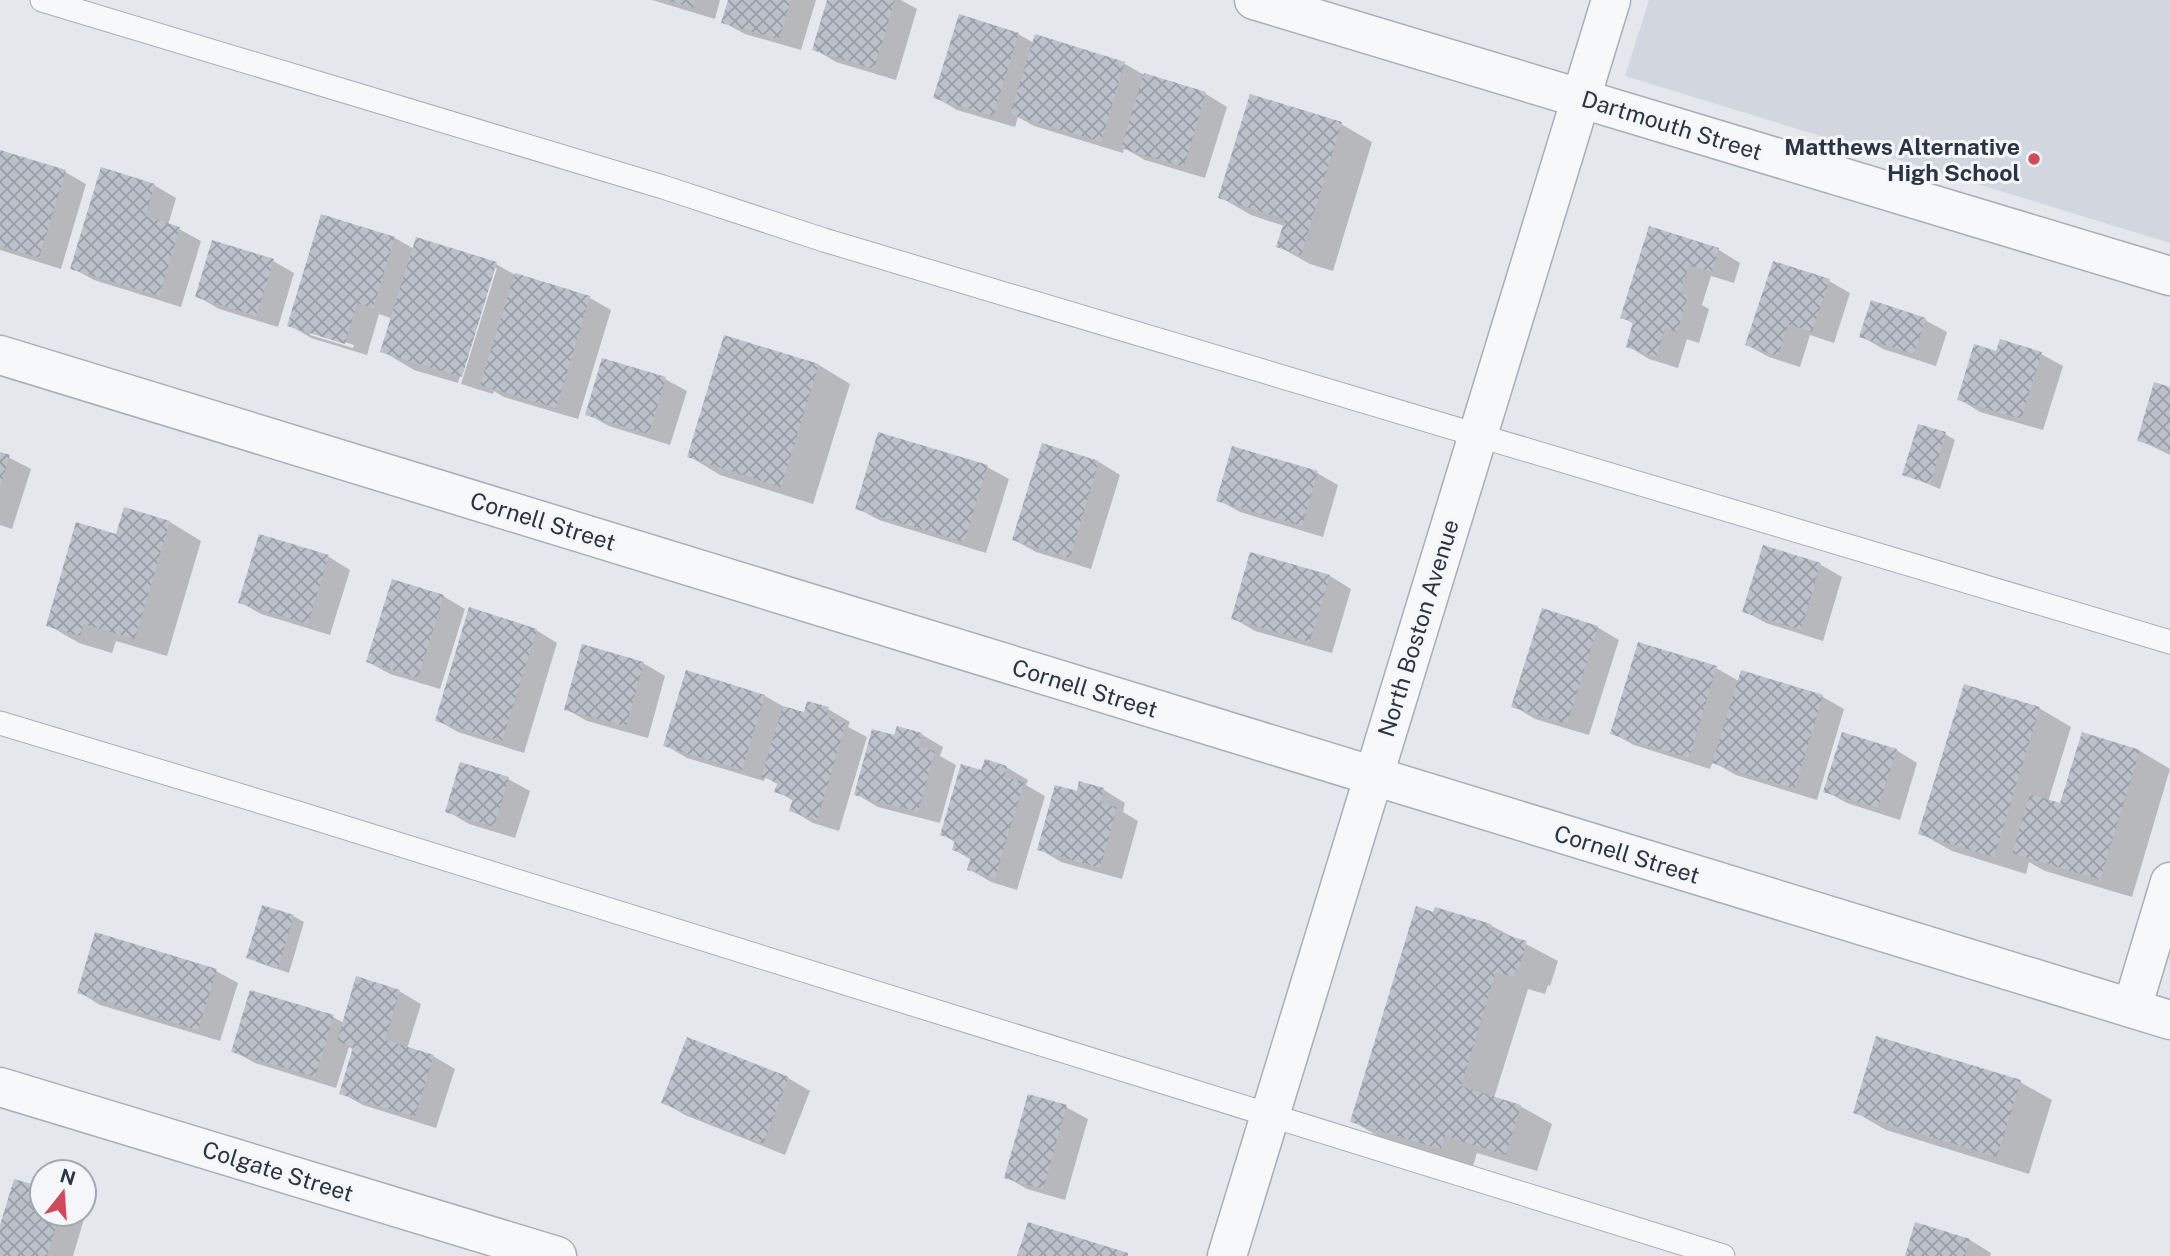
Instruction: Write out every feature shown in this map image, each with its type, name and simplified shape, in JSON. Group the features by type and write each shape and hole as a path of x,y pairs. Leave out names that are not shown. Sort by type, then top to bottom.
{"street":[{"name":"Dartmouth Street","path":"1254,0 2170,276"},
{"name":"North Boston Avenue","path":"1227,1256 1611,0"},
{"name":"Cornell Street","path":"0,355 2170,1020"},
{"path":"2132,1009 2170,882"},
{"name":"Colgate Street","path":"0,1087 557,1256"}],"lane":[{"path":"42,0 663,187 824,240 2170,642"},
{"path":"0,723 1723,1256"}],"shaded area":[{"name":"Matthews Alternative High School","path":"1649,0 2170,0 2170,243 1625,76"}],"building":[{"path":"668,0 695,0 693,8"},
{"path":"728,0 791,0 779,39 721,23"},
{"path":"827,0 895,0 874,69 812,50"},
{"path":"959,14 1019,33 993,116 933,98"},
{"path":"1035,34 1125,62 1101,142 1010,114"},
{"path":"1144,73 1206,92 1184,167 1121,148"},
{"path":"1250,94 1342,122 1301,255 1276,247 1285,219 1218,198"},
{"path":"0,150 66,170 39,258 0,246"},
{"path":"101,167 155,184 145,216 180,227 159,296 70,269"},
{"path":"321,214 395,237 373,308 357,303 345,344 287,326"},
{"path":"1649,226 1719,248 1712,272 1689,265 1680,293 1688,295 1677,332 1665,328 1656,357 1626,347 1633,322 1620,318"},
{"path":"416,237 497,262 462,377 380,352"},
{"path":"212,240 274,259 256,316 195,297"},
{"path":"1773,261 1830,279 1812,332 1788,324 1778,356 1745,345"},
{"path":"515,273 590,296 556,408 480,385"},
{"path":"1871,300 1926,318 1914,354 1859,337"},
{"path":"724,335 819,364 781,487 687,457"},
{"path":"2000,339 2042,352 2021,419 1957,400 1974,344 1996,351"},
{"path":"602,358 666,377 649,434 585,415"},
{"path":"2154,382 2170,387 2170,450 2137,441"},
{"path":"1918,424 1946,432 1930,484 1902,475"},
{"path":"878,432 988,465 964,542 855,509"},
{"path":"1042,443 1099,461 1070,558 1012,540"},
{"path":"1232,446 1318,471 1302,526 1216,501"},
{"path":"0,452 10,455 1,485 0,485"},
{"path":"124,507 170,521 135,639 84,624 80,636 46,626 76,522 116,534"},
{"path":"259,534 329,555 308,624 238,603"},
{"path":"1763,545 1821,563 1801,630 1742,612"},
{"path":"1250,552 1330,575 1310,642 1231,619"},
{"path":"392,579 444,595 418,678 366,662"},
{"path":"469,607 537,629 502,741 435,721"},
{"path":"1542,608 1598,626 1567,724 1511,707"},
{"path":"1638,642 1717,666 1689,758 1610,734"},
{"path":"582,644 644,662 626,726 564,710"},
{"path":"686,670 765,695 742,770 663,746"},
{"path":"1741,670 1823,695 1795,789 1712,763"},
{"path":"1964,684 2040,707 1994,857 1918,834"},
{"path":"807,701 829,707 826,717 846,723 817,820 789,811 793,798 774,792 778,782 761,777 783,706 804,712"},
{"path":"897,726 922,733 918,747 935,751 918,812 854,795 872,729 894,735"},
{"path":"1842,732 1897,749 1878,808 1823,792"},
{"path":"2082,732 2140,750 2100,880 2012,853 2030,794 2060,803"},
{"path":"985,759 1007,766 1004,776 1024,782 995,878 967,870 971,856 952,850 955,840 940,835 961,764 981,770"},
{"path":"460,762 509,777 494,827 445,812"},
{"path":"1079,781 1104,788 1101,803 1117,807 1100,868 1037,850 1055,785 1077,791"},
{"path":"262,905 294,915 278,968 246,958"},
{"path":"1416,906 1433,912 1435,907 1491,924 1489,930 1527,941 1514,977 1496,972 1461,1086 1521,1105 1506,1155 1445,1136 1441,1149 1350,1122"},
{"path":"95,932 217,969 198,1030 77,993"},
{"path":"356,976 400,990 385,1040 434,1055 415,1117 339,1094 353,1047 337,1041"},
{"path":"250,990 334,1015 315,1077 231,1052"},
{"path":"1876,1036 2021,1080 1997,1157 1853,1113"},
{"path":"687,1037 789,1077 763,1144 661,1103"},
{"path":"1028,1094 1067,1105 1043,1189 1004,1178"},
{"path":"14,1179 28,1183 28,1228 56,1228 47,1256 0,1256 0,1225"},
{"path":"1028,1222 1128,1253 1128,1256 1017,1256"},
{"path":"1915,1222 1970,1239 1965,1256 1905,1256"}],"place":[{"name":"Matthews Alternative High School","path":"2034,159"}]}
